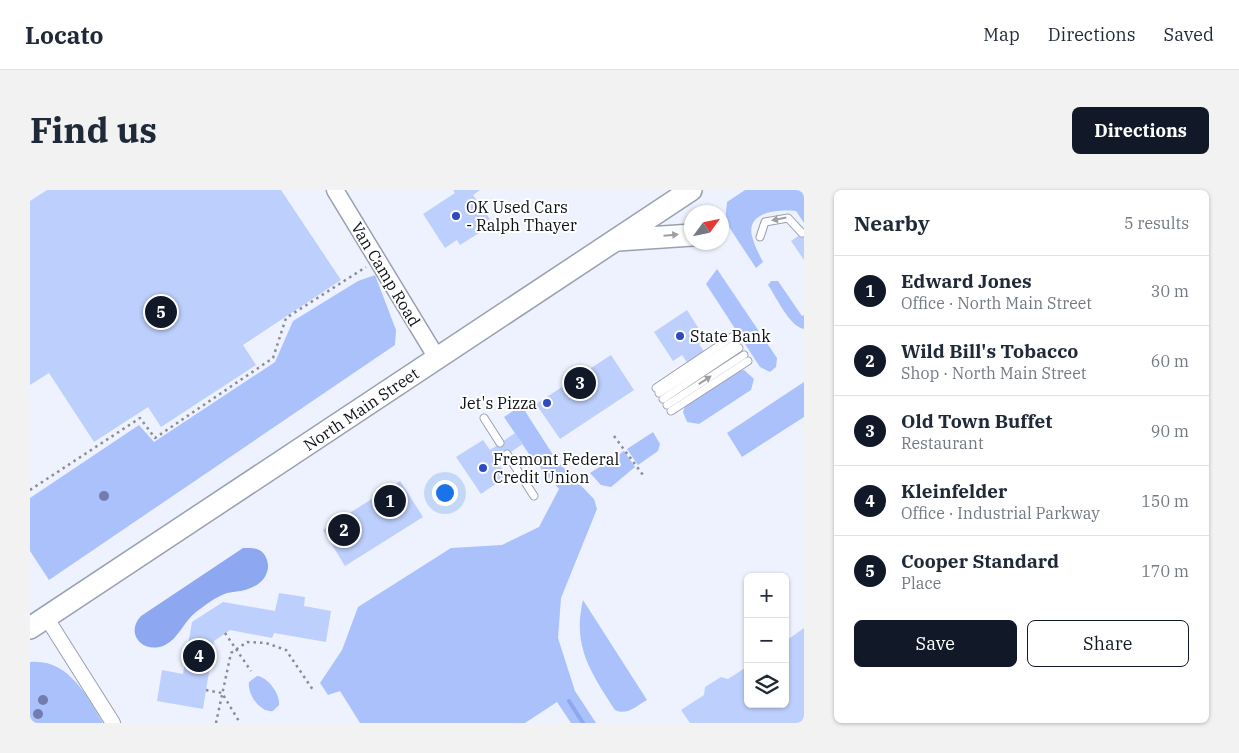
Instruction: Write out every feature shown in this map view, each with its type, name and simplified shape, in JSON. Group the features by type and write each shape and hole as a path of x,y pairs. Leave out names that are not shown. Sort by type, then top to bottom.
{"main road":[{"name":"North Main Street","path":"38,622 691,190"},
{"path":"615,240 684,236"}],"street":[{"name":"Van Camp Road","path":"335,190 437,358"},
{"path":"38,622 113,723"}],"lane":[{"path":"760,237 765,222 788,218 802,233"},
{"path":"663,399 740,349"},
{"path":"663,399 740,349"},
{"path":"663,399 740,349"},
{"path":"484,418 500,443"},
{"path":"506,454 534,496"}],"path":[{"path":"30,490 140,418 155,438 272,358 286,318 378,260"},
{"path":"614,436 643,475"},
{"path":"226,634 251,671"},
{"path":"216,723 231,653 247,642 266,643 286,650 313,690"},
{"path":"206,690 222,693 240,723"}],"shaded area":[{"path":"745,190 804,190 804,223 796,211 789,210 766,213 754,221 752,236 763,262 756,268 729,227 729,205 727,205 727,202"},
{"path":"717,269 777,358 776,367 770,372 760,367 706,284"},
{"path":"375,275 396,330 395,345 49,580 30,551 30,498 139,425 154,442 275,362 293,321 358,281"},
{"path":"771,281 778,281 802,316 804,315 804,329 793,323 788,317 768,285"},
{"path":"744,370 754,379 751,390 699,424 687,422 683,412 685,406 738,371"},
{"path":"804,382 804,417 742,457 727,433"},
{"path":"516,409 525,411 557,461 594,499 597,509 561,598 558,638 575,691 596,723 571,723 557,702 525,723 360,723 340,691 328,695 320,683 342,650 358,607 451,548 502,545 539,527 559,489 531,457 504,417"},
{"path":"653,432 660,444 658,451 638,465 627,449"},
{"path":"624,451 635,467 611,487 601,485 590,473"},
{"path":"243,548 259,550 267,560 268,570 259,584 245,590 225,594 212,601 196,612 174,638 165,645 150,647 139,641 135,630 136,623 141,616"},
{"path":"583,600 647,700 631,710 619,712 615,710 591,671 582,645 580,631"},
{"path":"30,662 43,662 66,672 83,691 103,723 30,723"},
{"path":"257,676 265,679 278,696 279,705 273,711 263,709 252,697 249,682"}],"building":[{"path":"47,190 281,190 341,280 243,345 256,365 161,427 148,407 94,442 49,373 30,385 30,201"},
{"name":"OK Used Cars - Ralph Thayer","path":"453,190 480,190 473,195 490,219 475,228 479,233 460,245 457,240 445,248 423,214 455,193"},
{"path":"804,232 804,260 791,241"},
{"name":"State Bank","path":"687,310 706,340 699,344 722,378 705,389 682,355 673,361 654,332"},
{"path":"611,355 634,390 560,439 536,404"},
{"name":"Fremont Federal Credit Union","path":"515,433 523,444 497,461 507,476 481,494 456,457 483,440 490,450"},
{"path":"400,481 423,517 345,566 323,530"},
{"path":"279,593 305,597 304,606 331,611 326,642 274,633 272,638 230,630 214,641 203,709 157,701 162,670 183,674 192,622 223,602 275,611"},
{"path":"804,628 804,723 690,723 681,710 704,695 705,687 721,677 728,679 744,669 744,708 789,708 790,638"}],"waterway":[{"path":"569,701 583,723"}],"place":[{"name":"OK Used Cars - Ralph Thayer","path":"456,216"},
{"name":"Cooper Standard","path":"161,312"},
{"name":"State Bank","path":"680,336"},
{"name":"Old Town Buffet","path":"580,383"},
{"name":"Jet's Pizza","path":"547,403"},
{"name":"Fremont Federal Credit Union","path":"483,468"},
{"name":"Edward Jones","path":"390,501"},
{"name":"Wild Bill's Tobacco","path":"344,530"},
{"name":"Kleinfelder","path":"199,656"}]}
